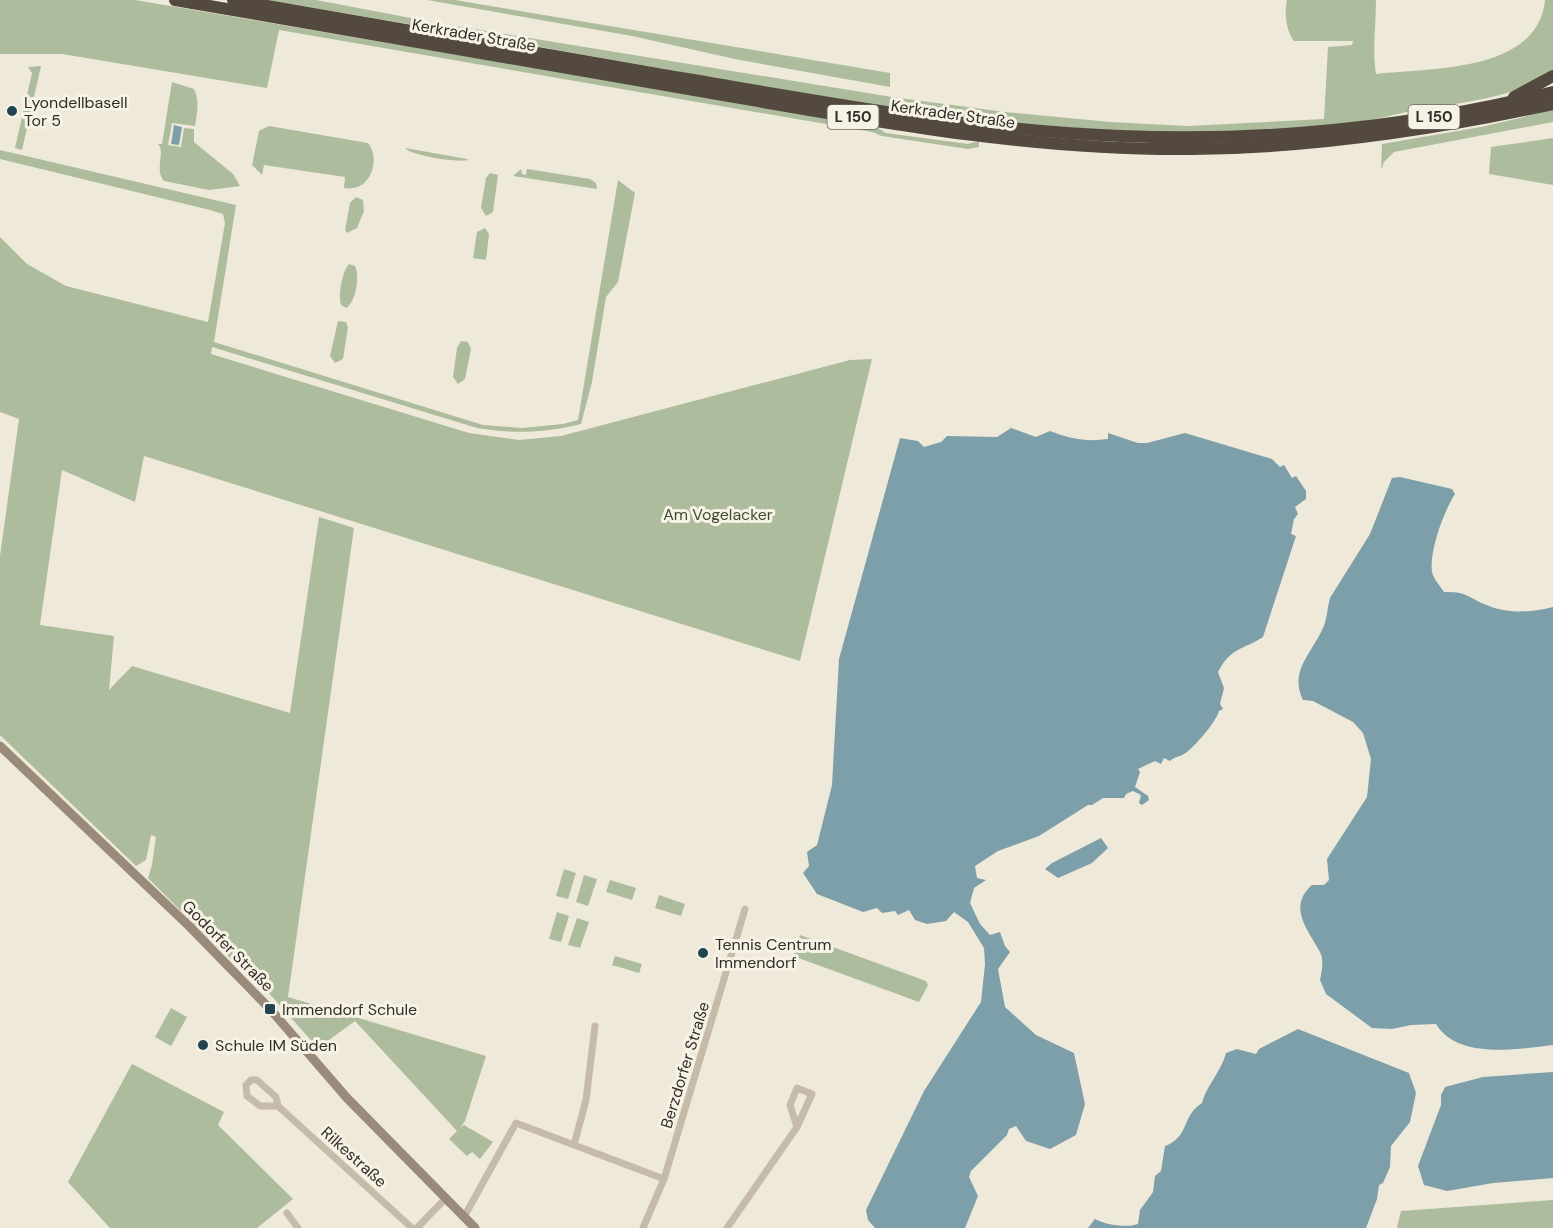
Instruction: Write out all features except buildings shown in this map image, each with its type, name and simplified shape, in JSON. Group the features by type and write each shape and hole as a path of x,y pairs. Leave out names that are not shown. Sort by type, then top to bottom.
{"highway":[{"name":"Kerkrader Straße","path":"175,0 841,115 941,131 1052,144 1190,149 1309,143 1418,130 1553,104"},
{"name":"Kerkrader Straße","path":"233,0 838,105 941,120 1052,132 1120,136 1248,136 1386,124 1500,105 1553,92"},
{"name":"L 150","path":"1500,105 1553,76"}],"street":[{"name":"Godorfer Straße","path":"0,746 189,926 259,998 346,1098 475,1228"},
{"name":"Berzdorfer Straße","path":"643,1228 664,1179 745,909"},
{"path":"574,1145 586,1100 595,1026"},
{"name":"Rilkestraße","path":"278,1106 260,1106 247,1096 246,1085 251,1080 257,1080 276,1097 278,1106 412,1228"},
{"path":"727,1228 797,1127 812,1094 797,1088 790,1105 797,1127"},
{"path":"464,1217 516,1123 664,1179"},
{"path":"417,1228 445,1199"},
{"path":"287,1213 298,1228"}],"green space":[{"path":"0,0 135,0 875,126 886,133 968,144 979,141 979,147 968,149 882,136 872,132 279,30 267,88 62,54 0,54"},
{"path":"268,0 316,0 437,23 892,97 1005,112 1110,122 1188,126 1324,119 1328,47 1352,45 1353,41 1294,41 1286,21 1287,0 1376,0 1374,46 1376,74 1451,67 1503,54 1523,42 1538,24 1545,0 1553,0 1553,70 1523,87 1488,98 1360,122 1251,131 1151,132 1050,126 850,101 551,49 477,31 447,27 432,28"},
{"path":"427,0 455,0 890,73 890,87 735,59 632,36"},
{"path":"41,66 22,150 15,148 32,73 28,67"},
{"path":"172,82 194,89 198,107 195,126 172,123 168,145 181,147 184,128 194,129 194,142 233,174 240,186 209,190 164,181 160,171 161,151 158,144 162,144"},
{"path":"1553,110 1553,122 1394,152 1384,162 1381,170 1382,144 1481,127"},
{"path":"269,126 368,143 374,157 371,173 361,185 353,188 344,188 345,177 264,165 262,175 252,165 259,131"},
{"path":"1553,138 1553,185 1489,174 1491,147"},
{"path":"405,148 468,160 434,158 408,151"},
{"name":"Am Vogelacker","path":"0,150 236,205 214,342 483,425 522,428 563,424 578,420 618,180 635,193 618,282 606,297 592,382 581,424 529,432 477,428 212,347 211,354 469,433 519,440 561,436 850,360 872,359 800,661 144,456 135,502 62,470 40,625 114,636 109,690 132,666 290,713 319,517 354,528 288,997 486,1056 465,1121 460,1128 464,1125 493,1142 480,1159 472,1152 467,1156 449,1139 457,1131 355,1021 318,1048 267,991 209,939 148,878 156,837 151,835 146,860 136,866 0,735 0,556 19,419 0,412 0,237 27,264 66,286 208,322 225,223 223,214 210,210 0,159"},
{"path":"521,169 522,174 526,175 527,169 590,179 596,183 597,189 513,176"},
{"path":"490,173 498,175 493,212 486,216 481,208 486,178"},
{"path":"356,197 363,200 364,211 357,228 347,233 345,230 350,203"},
{"path":"485,228 489,234 486,260 473,258 477,232"},
{"path":"349,264 355,266 357,282 355,294 346,308 341,305 340,289 344,272"},
{"path":"338,321 346,322 348,327 343,359 335,363 330,356"},
{"path":"461,341 468,342 471,349 465,379 458,384 453,377 457,348"},
{"path":"564,869 576,873 568,899 556,896"},
{"path":"584,875 597,879 588,906 576,902"},
{"path":"610,880 636,888 632,900 606,892"},
{"path":"659,895 685,904 681,916 655,908"},
{"path":"557,912 569,916 561,942 549,939"},
{"path":"577,918 589,922 580,948 568,945"},
{"path":"800,935 926,981 928,985 919,1002 793,956"},
{"path":"615,956 642,964 639,973 612,965"},
{"path":"171,1008 187,1017 171,1046 155,1037"},
{"path":"132,1064 224,1112 218,1125 293,1199 257,1228 110,1228 68,1182"},
{"path":"1553,1200 1553,1228 1397,1228 1401,1211"}],"water":[{"path":"174,125 182,127 179,145 171,144"},
{"path":"1011,428 1036,437 1050,431 1086,440 1108,439 1108,433 1138,443 1147,443 1185,433 1272,459 1280,467 1284,465 1292,478 1296,476 1306,491 1306,499 1295,507 1298,514 1294,519 1291,534 1296,536 1263,637 1233,653 1223,664 1218,672 1224,688 1220,704 1223,709 1219,711 1210,727 1195,744 1185,754 1170,761 1164,758 1161,764 1155,761 1138,769 1140,772 1135,787 1148,796 1149,800 1142,805 1139,803 1141,795 1133,791 1126,794 1124,798 1103,798 1039,836 998,851 975,866 977,878 986,880 974,888 970,903 980,924 990,935 1000,932 1010,952 998,969 1005,1007 1036,1035 1074,1053 1085,1104 1076,1135 1050,1149 1026,1141 1016,1126 1009,1129 1007,1135 971,1171 969,1177 978,1196 965,1228 875,1228 868,1220 866,1210 924,1091 981,1002 985,964 984,948 968,922 954,912 946,921 927,924 915,920 909,910 898,915 895,911 882,913 877,908 863,912 817,894 803,873 809,866 807,852 817,845 832,785 839,659 900,438 918,441 924,447 941,442 947,436 997,437"},
{"path":"1400,477 1452,489 1455,494 1446,510 1433,553 1433,574 1444,592 1461,593 1492,607 1509,611 1553,607 1553,1045 1490,1050 1459,1043 1446,1035 1436,1024 1411,1025 1392,1029 1372,1028 1326,994 1320,980 1321,955 1302,918 1300,910 1305,893 1312,885 1324,885 1329,880 1327,859 1367,797 1371,759 1363,733 1353,722 1313,701 1303,700 1299,690 1300,672 1324,626 1330,598 1370,534 1392,478"},
{"path":"1101,838 1108,848 1092,863 1058,878 1045,869 1052,863"},
{"path":"1298,1029 1409,1073 1416,1093 1410,1122 1391,1146 1390,1167 1383,1183 1379,1185 1377,1199 1366,1228 1088,1228 1095,1219 1116,1225 1138,1224 1140,1210 1153,1192 1155,1176 1161,1171 1165,1146 1178,1137 1195,1108 1202,1103 1226,1053 1237,1049 1256,1054 1259,1049"},
{"path":"1553,1072 1553,1178 1493,1183 1447,1191 1424,1185 1418,1166 1441,1105 1441,1095 1445,1087 1483,1077"}],"place":[{"name":"Lyondellbasell Tor 5","path":"12,111"},
{"name":"Tennis Centrum Immendorf","path":"703,953"},
{"name":"Immendorf Schule","path":"270,1009"},
{"name":"Schule IM Süden","path":"203,1045"}]}
